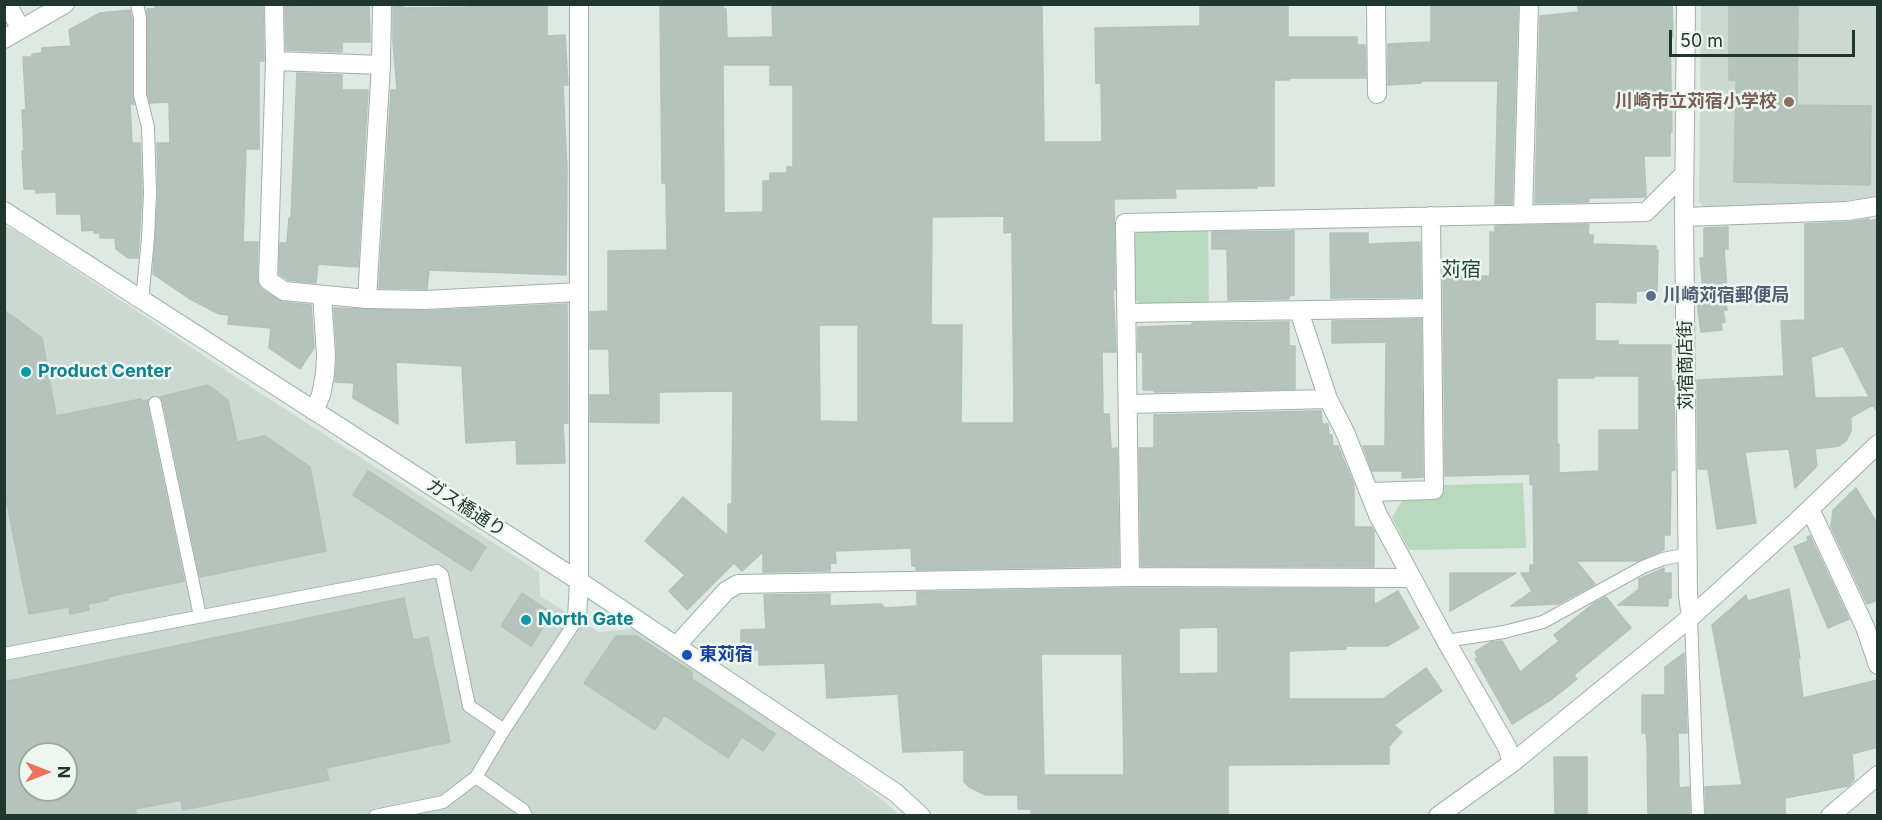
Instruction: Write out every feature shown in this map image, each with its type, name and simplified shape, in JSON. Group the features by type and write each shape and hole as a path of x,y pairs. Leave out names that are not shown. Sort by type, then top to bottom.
{"street":[{"path":"7,4 21,29"},
{"path":"4,39 65,4"},
{"path":"274,4 275,61 268,280 284,291 367,299 425,300 579,292"},
{"path":"367,299 381,65 381,4"},
{"path":"577,619 579,580 579,4"},
{"path":"1376,4 1377,94"},
{"path":"1524,214 1529,4"},
{"name":"苅宿商店街","path":"1686,4 1684,217 1688,595 1691,617"},
{"path":"275,61 381,65"},
{"path":"1130,577 1125,223 1646,212 1684,174"},
{"path":"1684,217 1847,211 1878,206"},
{"name":"ガス橋通り","path":"4,211 579,580 896,793 921,816"},
{"path":"1369,492 1434,490 1431,216"},
{"path":"314,411 321,395 325,374 322,295"},
{"path":"1126,313 1432,308"},
{"path":"1299,311 1328,399 1345,432 1378,515 1446,641 1507,747 1512,763"},
{"path":"1128,404 1328,399"},
{"path":"1438,816 1512,763 1691,617 1878,444"},
{"path":"1810,509 1865,627 1878,664"},
{"path":"677,645 726,591 738,584 1130,577 1412,578"},
{"path":"1830,816 1878,775"}],"lane":[{"path":"137,4 140,18 140,95 148,127 150,193 142,301"},
{"path":"155,403 200,616"},
{"path":"1446,641 1504,632 1543,622 1643,567 1663,559 1688,554"},
{"path":"4,654 438,572 442,575 469,706 504,730"},
{"path":"1691,617 1698,816"},
{"path":"375,816 443,802 476,777 577,619"},
{"path":"476,777 523,810 526,816"}],"shaded area":[{"name":"川崎市立苅宿小学校","path":"1701,5 1877,5 1877,199 1840,203 1704,207 1699,201"},
{"path":"4,225 539,572 540,596 599,632 634,629 817,750 899,815 5,815"}],"green space":[{"path":"1208,229 1209,304 1141,305 1134,298 1132,237 1140,230"},
{"path":"1523,483 1526,548 1409,550 1392,518 1403,499 1434,499 1444,485"}],"building":[{"path":"155,4 263,4 264,61 259,61 259,149 246,149 243,242 258,242 257,280 261,289 282,302 311,305 314,348 300,369 269,348 271,328 228,324 229,315 219,314 190,299 153,274 158,193 157,143 170,143 169,102 150,103 148,94 147,9 155,9"},
{"path":"369,4 370,42 342,42 342,52 286,50 285,6"},
{"path":"467,4 547,4 547,36 565,35 568,85 563,85 567,171 566,275 429,270 427,289 379,288 391,90 397,90 393,6 403,6 403,8 467,7"},
{"path":"660,4 723,4 723,9 726,9 727,38 773,37 772,4 1042,4 1044,142 1102,142 1101,83 1096,83 1095,28 1200,26 1200,4 1288,4 1288,37 1357,37 1357,45 1365,45 1366,78 1274,80 1274,186 1175,189 1176,198 1114,199 1115,290 1113,290 1116,352 1102,352 1103,414 1109,414 1111,449 1117,448 1119,566 916,570 916,566 912,566 911,548 835,551 836,563 830,563 830,571 763,572 763,552 742,571 734,563 687,610 669,591 685,575 645,541 683,497 728,536 728,504 732,504 733,391 659,392 659,423 590,422 590,395 610,395 609,349 590,349 590,312 608,311 608,251 667,250 666,185 662,183","holes":["723,65 770,65 770,85 793,85 793,167 787,167 787,173 770,173 770,181 763,181 763,212 724,213","1004,216 1004,233 1012,232 1014,423 961,423 962,325 931,325 932,217","819,325 858,325 858,422 820,421"]},
{"path":"1431,4 1518,4 1512,204 1495,204 1498,81 1421,81 1421,83 1388,85 1388,44 1431,42"},
{"path":"1577,4 1672,4 1670,156 1644,156 1646,197 1589,198 1589,202 1535,203 1540,16 1579,12"},
{"path":"1729,4 1798,4 1797,105 1871,106 1870,185 1734,182 1736,80 1729,80"},
{"path":"130,10 134,104 130,104 132,143 140,143 142,193 138,258 128,258 116,249 115,238 100,238 100,233 94,233 94,230 82,231 81,214 57,214 56,192 36,193 36,189 24,189 22,151 24,151 22,110 26,110 23,57 32,57 32,54 42,53 42,48 71,46 69,30 100,13"},
{"path":"297,73 342,75 342,90 368,90 358,267 318,264 316,283 288,280 279,274 280,243 287,243 289,218 291,218"},
{"path":"1878,219 1878,413 1873,405 1851,417 1851,431 1846,441 1839,446 1815,449 1817,466 1795,488 1789,449 1745,452 1756,523 1717,529 1708,469 1698,469 1697,380 1784,376 1781,321 1805,320 1805,224","holes":["1843,346 1869,397 1815,398 1811,357"]},
{"path":"1589,224 1588,235 1593,235 1593,244 1656,246 1658,250 1657,291 1636,291 1636,303 1595,302 1595,341 1618,341 1618,345 1671,345 1671,381 1674,381 1675,470 1671,471 1670,535 1664,535 1664,550 1637,561 1576,561 1595,584 1558,604 1511,606 1532,591 1521,573 1530,573 1530,565 1534,565 1533,485 1530,484 1530,474 1445,476 1443,277 1490,276 1490,232 1495,232 1495,226","holes":["1639,376 1639,430 1599,430 1599,471 1559,473 1557,378"]},
{"path":"1728,227 1728,249 1724,249 1727,290 1724,290 1727,310 1723,310 1725,322 1721,323 1722,330 1701,332 1697,302 1704,301 1700,258 1704,258 1704,228"},
{"path":"1294,231 1294,295 1289,296 1289,299 1228,300 1227,249 1212,249 1212,232"},
{"path":"1330,233 1368,233 1368,244 1420,242 1421,297 1331,298"},
{"path":"567,304 568,423 563,423 565,463 517,464 516,440 466,443 462,366 396,362 398,424 353,398 354,383 335,382 337,355 334,308 425,311"},
{"path":"4,310 42,338 56,416 141,399 141,401 148,400 147,405 184,581 107,597 108,600 88,604 89,610 70,614 69,607 29,614 4,488"},
{"path":"1421,319 1423,477 1402,478 1402,471 1372,471 1363,446 1385,446 1386,342 1332,343 1332,321"},
{"path":"1289,322 1289,346 1295,346 1295,389 1154,392 1154,390 1143,390 1143,352 1138,352 1138,327 1192,325 1192,323"},
{"path":"208,385 228,400 237,442 265,436 310,467 326,551 200,577 163,401 160,397"},
{"path":"1321,411 1322,424 1328,424 1333,446 1338,446 1354,485 1354,527 1372,527 1374,531 1374,567 1141,566 1139,448 1154,448 1154,415"},
{"path":"368,471 486,547 471,571 353,495"},
{"path":"1856,488 1878,525 1878,600 1867,604 1831,527 1833,510"},
{"path":"1810,536 1849,619 1828,628 1794,547 1808,541 1807,537"},
{"path":"1664,568 1664,573 1671,573 1671,598 1668,598 1668,606 1618,605 1639,589 1639,579"},
{"path":"1450,573 1516,573 1450,611"},
{"path":"1130,588 1374,589 1374,605 1398,591 1419,628 1387,646 1346,646 1346,649 1289,652 1289,699 1383,699 1426,668 1442,691 1394,725 1402,732 1389,746 1389,764 1228,765 1228,816 1031,816 1031,809 1018,809 1018,795 986,795 969,787 964,782 964,750 903,752 898,694 827,698 825,663 759,665 759,650 741,650 741,630 766,629 764,595 830,594 830,606 881,604 885,608 917,606 917,592","holes":["1218,627 1218,673 1179,674 1179,628","1041,654 1122,654 1124,775 1044,775"]},
{"path":"1789,589 1800,658 1798,659 1803,698 1878,680 1878,747 1852,754 1854,780 1848,786 1785,798 1785,816 1706,816 1705,787 1742,785 1712,625 1746,595 1748,601"},
{"name":"North Gate","path":"522,593 552,613 531,646 501,626"},
{"path":"1606,597 1631,628 1574,675 1577,679 1552,699 1512,724 1475,659 1478,657 1475,652 1491,642 1502,641 1520,672 1559,641 1554,635 1593,604"},
{"path":"404,598 413,640 428,637 450,742 326,768 329,780 183,810 181,800 135,809 137,816 4,816 4,682"},
{"path":"616,636 636,636 692,672 692,679 775,734 763,751 742,737 728,758 664,715 655,730 584,683"},
{"path":"1684,653 1687,733 1678,733 1679,788 1689,787 1690,816 1648,816 1647,743 1646,733 1642,733 1642,695 1665,695 1665,667"},
{"path":"1554,757 1587,757 1587,816 1555,816"}],"place":[{"name":"川崎市立苅宿小学校","path":"1789,102"},
{"name":"川崎苅宿郵便局","path":"1651,296"},
{"name":"Product Center","path":"26,372"},
{"name":"North Gate","path":"526,620"},
{"name":"東苅宿","path":"687,655"}],"district":[{"name":"苅宿","path":"1461,270"}]}
